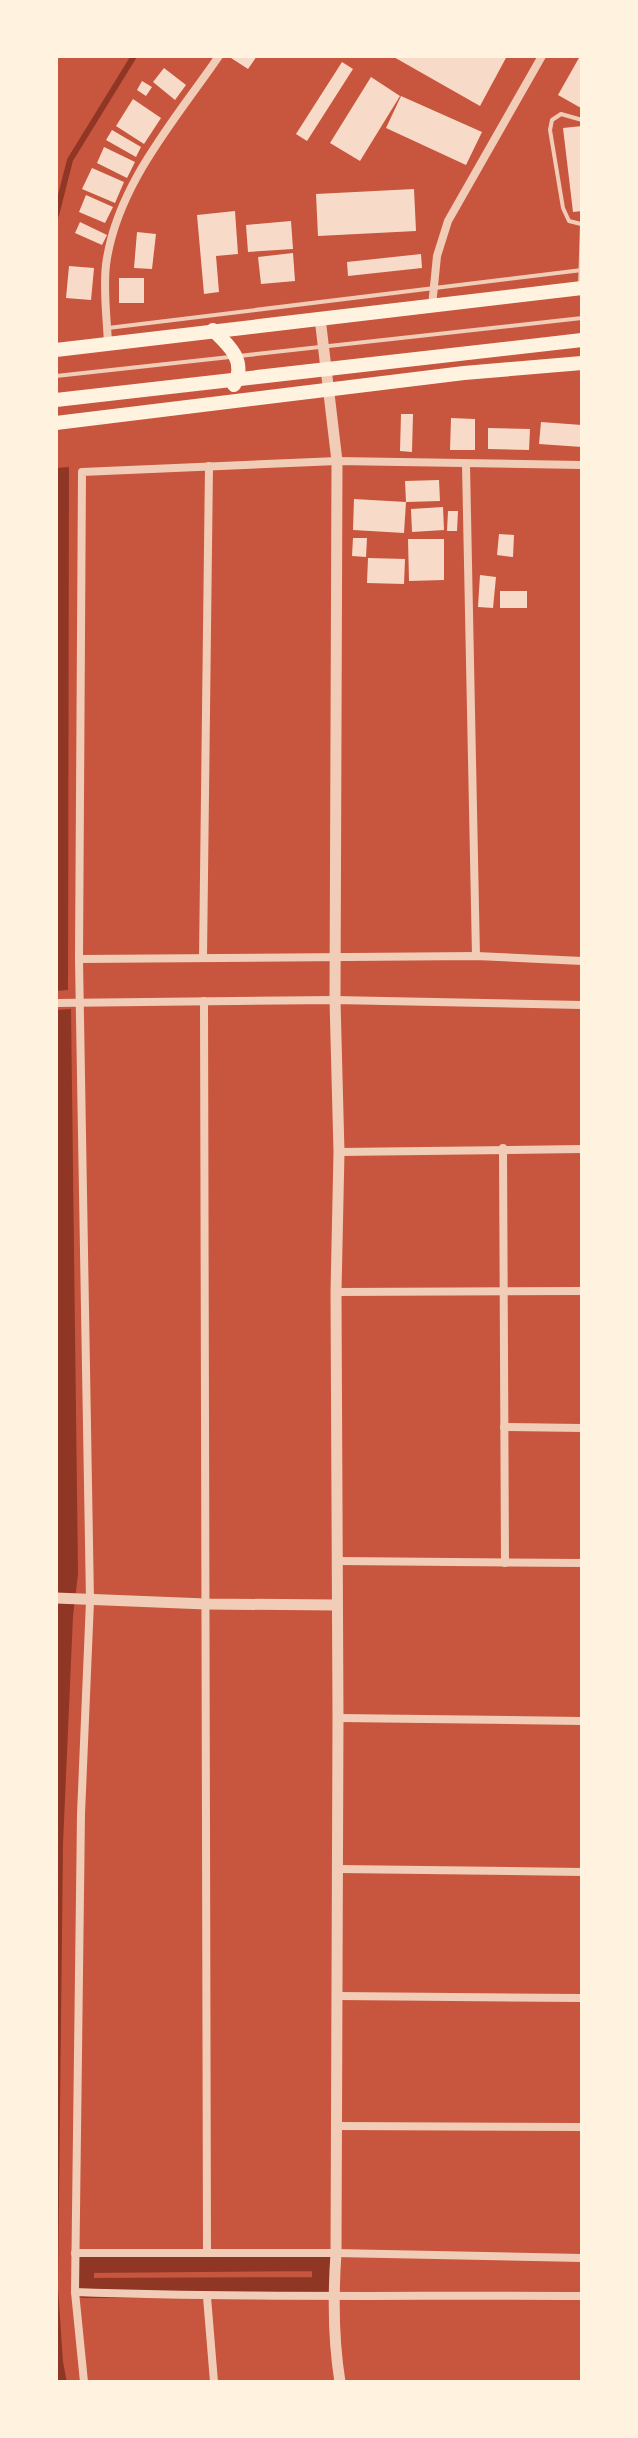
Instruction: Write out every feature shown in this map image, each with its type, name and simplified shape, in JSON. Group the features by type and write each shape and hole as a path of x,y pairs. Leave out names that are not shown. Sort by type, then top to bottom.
{"highway":[{"path":"56,350 581,288"},
{"path":"213,330 234,351 238,364 237,378 222,401"},
{"path":"56,400 582,340"},
{"path":"56,423 464,373 582,363"}],"street":[{"path":"108,344 106,265 123,206 139,174 219,56"},
{"path":"432,307 437,256 448,221 542,56"},
{"path":"320,318 337,461 338,1869 336,2253 333,2294 335,2350 340,2382"},
{"path":"84,2382 75,2292 85,1601 77,1002 82,472 337,461 582,465"},
{"path":"466,465 476,956"},
{"path":"203,958 209,466"},
{"path":"79,959 476,956 582,961"},
{"path":"56,1003 335,1000 582,1005"},
{"path":"204,1001 207,2252"},
{"path":"503,1148 505,1563"},
{"path":"339,1152 582,1149"},
{"path":"336,1292 582,1291"},
{"path":"504,1427 582,1428"},
{"path":"338,1561 582,1563"},
{"path":"56,1598 337,1605"},
{"path":"338,1718 582,1721"},
{"path":"338,1869 582,1872"},
{"path":"337,1996 582,1998"},
{"path":"336,2126 582,2127"},
{"path":"75,2253 336,2253 582,2258"},
{"path":"75,2292 207,2297 333,2294 582,2296"},
{"path":"207,2297 214,2382"}],"lane":[{"path":"581,288 582,224 569,221 563,208 550,130 552,120 561,114 582,120"},
{"path":"107,328 581,270"},
{"path":"56,376 582,318"}],"shaded area":[{"path":"69,467 68,990 56,991 56,468"},
{"path":"71,1009 78,1574 73,1616 63,1844 58,2288 67,2382 56,2382 56,1010"}],"building":[{"path":"228,56 257,56 248,69"},
{"path":"392,56 507,56 480,106"},
{"path":"582,56 581,108 558,95"},
{"path":"342,62 353,69 307,141 296,134"},
{"path":"164,68 186,85 175,100 153,82"},
{"path":"371,77 400,96 360,161 330,143"},
{"path":"142,81 152,87 146,96 137,90"},
{"path":"401,96 482,132 466,165 386,128"},
{"path":"133,99 161,118 144,144 116,126"},
{"path":"582,126 582,211 573,212 563,128"},
{"path":"112,130 141,147 136,157 106,140"},
{"path":"104,147 135,162 127,178 97,163"},
{"path":"92,168 124,182 115,203 82,189"},
{"path":"414,189 416,231 318,236 316,194"},
{"path":"86,195 113,207 105,223 79,212"},
{"path":"235,211 238,254 216,256 219,292 204,294 197,215"},
{"path":"291,221 293,249 248,252 246,225"},
{"path":"80,222 107,235 102,245 75,233"},
{"path":"137,232 156,234 152,269 134,268"},
{"path":"293,253 295,281 261,284 258,257"},
{"path":"421,254 422,268 348,276 347,262"},
{"path":"69,266 94,268 91,300 66,298"},
{"path":"119,278 144,278 144,303 119,303"},
{"path":"401,414 413,414 412,452 400,451"},
{"path":"451,418 475,419 475,450 450,450"},
{"path":"541,422 582,425 582,447 539,444"},
{"path":"488,428 530,429 529,450 488,449"},
{"path":"439,480 440,501 406,502 405,481"},
{"path":"354,499 406,502 404,533 353,530"},
{"path":"443,507 444,530 412,532 411,509"},
{"path":"448,511 458,511 457,531 447,531"},
{"path":"499,534 514,535 513,557 497,555"},
{"path":"353,538 367,538 366,557 352,556"},
{"path":"408,539 444,539 444,580 409,581"},
{"path":"368,558 405,559 404,584 367,583"},
{"path":"480,575 496,577 493,608 478,607"},
{"path":"500,591 527,591 527,608 500,608"}],"waterway":[{"path":"56,215 70,160 134,56"},
{"path":"322,2261 322,2287 83,2288 85,2263 322,2261"}]}
